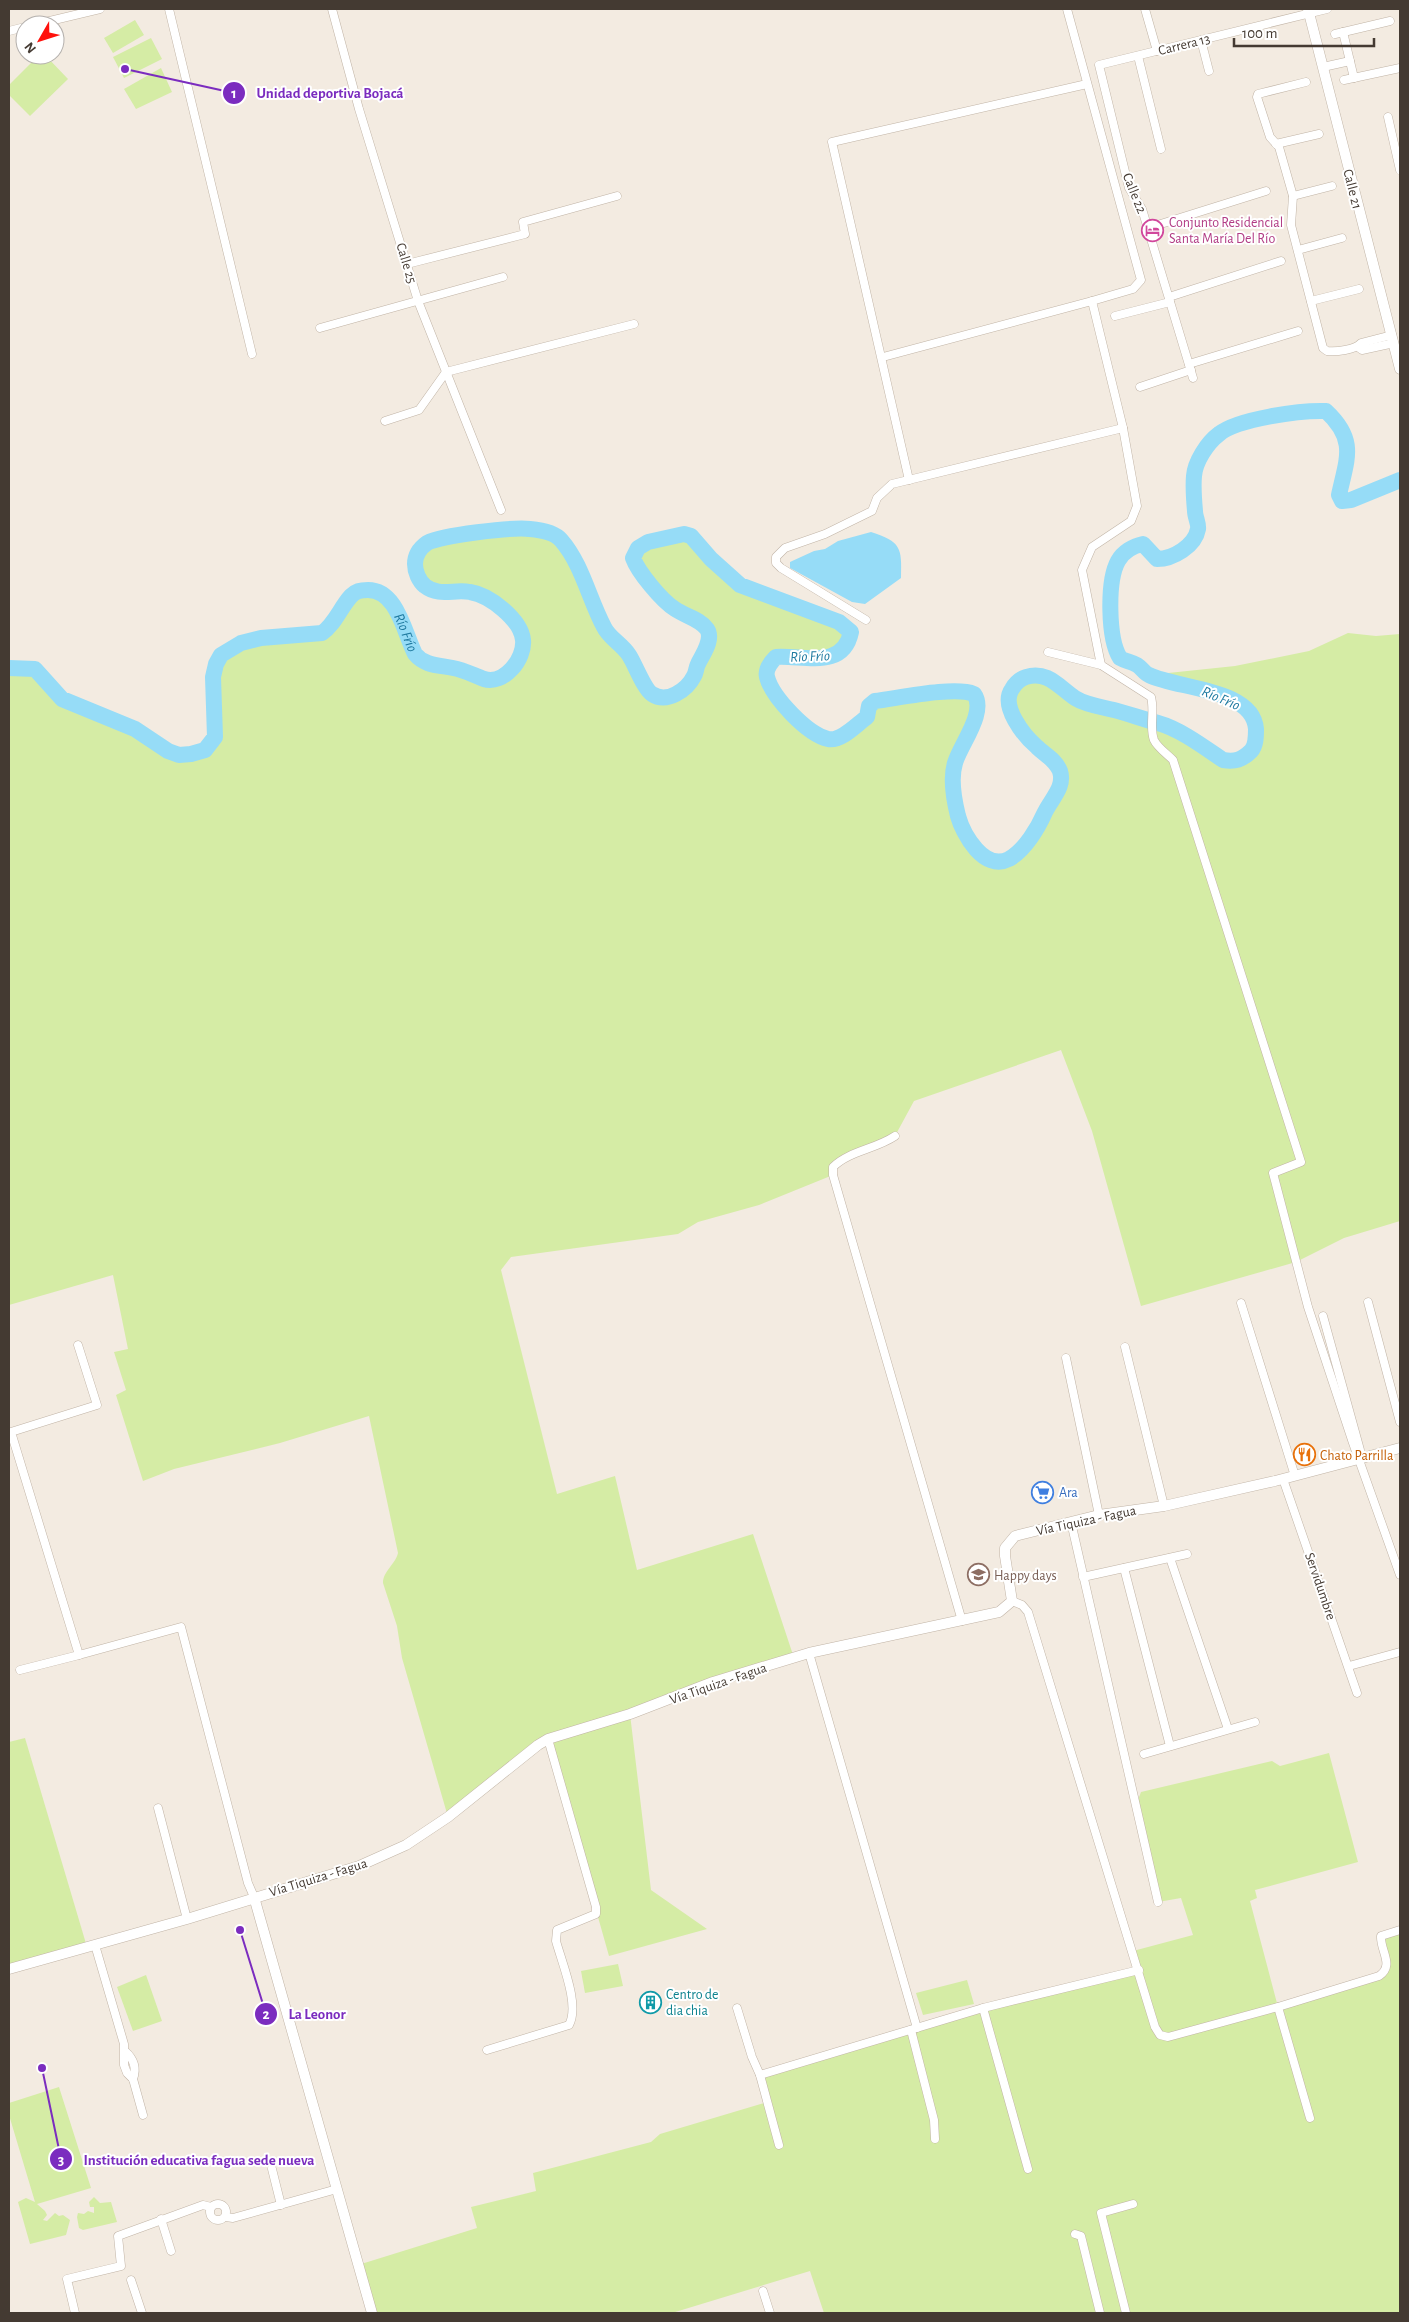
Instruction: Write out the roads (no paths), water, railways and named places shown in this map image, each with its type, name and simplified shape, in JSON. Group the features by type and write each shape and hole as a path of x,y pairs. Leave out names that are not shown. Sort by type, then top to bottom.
{"street":[{"path":"65,17 100,9"},
{"path":"170,9 252,354"},
{"name":"Calle 25","path":"332,9 359,109 418,300 500,510"},
{"path":"883,357 1092,302 1133,289 1141,280 1092,94 1087,84 1067,9"},
{"path":"1146,9 1157,51"},
{"name":"Carrera 13","path":"1099,65 1309,11 1327,9"},
{"name":"Calle 21","path":"1309,11 1400,369"},
{"path":"1354,78 1350,60 1339,33 1390,21"},
{"path":"1201,40 1209,71"},
{"path":"1138,56 1161,149"},
{"path":"1322,67 1350,60"},
{"name":"Calle 22","path":"1099,65 1130,188 1142,209 1191,370"},
{"path":"1344,80 1400,68"},
{"path":"1306,82 1258,94 1270,137 1276,144 1294,196 1291,226 1324,348 1326,351 1358,347 1362,350 1393,339"},
{"path":"909,480 883,357 832,142 1087,84"},
{"path":"1388,117 1400,170"},
{"path":"1276,144 1319,134"},
{"path":"1294,196 1332,186"},
{"path":"1148,228 1266,192"},
{"path":"407,264 526,234 524,222 617,196"},
{"path":"1298,250 1342,238"},
{"path":"1115,316 1170,300 1281,261"},
{"path":"320,328 503,277"},
{"path":"1311,301 1359,289"},
{"path":"1092,302 1124,428 1137,506 1131,521 1092,547 1082,570 1101,665"},
{"path":"385,421 418,410 446,372 634,324"},
{"path":"1140,386 1191,370 1298,330"},
{"path":"866,620 781,568 776,563 776,557 785,548 825,534 872,512 877,498 892,484 1124,428"},
{"path":"1048,652 1101,665 1151,697 1155,710 1152,728 1154,741 1173,760 1301,1162 1273,1173 1308,1307 1400,1575"},
{"path":"895,1136 839,1161 833,1167 833,1175 962,1621"},
{"path":"1368,1302 1400,1422"},
{"path":"1241,1303 1295,1476"},
{"path":"1323,1316 1361,1460"},
{"path":"78,1345 97,1405 10,1428 79,1655"},
{"path":"1125,1347 1164,1506"},
{"path":"1066,1358 1099,1515"},
{"name":"Vía Tiquiza - Fagua","path":"9,1969 187,1919 359,1866 406,1845 448,1817 538,1744 548,1739 630,1714 713,1682 809,1653 999,1612 1012,1601 1005,1556 1009,1541 1015,1536 1099,1515 1164,1506 1283,1479 1400,1449"},
{"name":"Servidumbre","path":"1283,1479 1357,1693"},
{"path":"1072,1522 1158,1902"},
{"path":"1083,1577 1187,1554"},
{"path":"1170,1558 1228,1729"},
{"path":"1124,1568 1170,1746"},
{"path":"1012,1601 1022,1605 1028,1612 1155,2027 1160,2035 1168,2037 1278,2007 1379,1976 1385,1972 1388,1965 1381,1936 1400,1930"},
{"path":"20,1670 182,1627 248,1883 254,1897 372,2313"},
{"path":"1349,1666 1400,1652"},
{"path":"809,1653 914,2029 934,2120 935,2139"},
{"path":"1144,1754 1255,1722"},
{"path":"487,2050 568,2025 572,2019 573,2006 556,1940 557,1930 596,1914 548,1739"},
{"path":"158,1808 187,1919"},
{"path":"95,1945 125,2051 124,2064 127,2073 133,2079 143,2115"},
{"path":"760,2075 983,2008 1139,1970"},
{"path":"1278,2007 1310,2118"},
{"path":"737,2008 752,2057 760,2075 779,2145"},
{"path":"983,2008 1028,2169"},
{"path":"272,2169 281,2205"},
{"path":"76,2313 66,2283 67,2279 121,2266 118,2236 203,2206 211,2207 211,2216 215,2220 221,2220 226,2216 233,2218 337,2189"},
{"path":"1126,2313 1101,2213 1133,2204"},
{"path":"162,2219 171,2251"},
{"path":"1075,2234 1081,2236 1100,2313"},
{"path":"131,2280 142,2313"},
{"path":"764,2290 770,2313"}],"water":[{"path":"871,532 888,539 898,547 901,559 901,578 865,604 852,602 790,568 790,562 814,551 825,549 838,541"}],"waterway":[{"name":"Río Frío","path":"9,668 35,669 62,699 135,729 168,751 179,755 191,754 205,750 215,737 213,677 216,664 221,655 241,643 261,638 322,633 351,596 358,591 368,590 378,592 393,604 415,654 423,661 492,680 499,678 512,669 521,655 523,640 517,624 495,603 478,594 464,591 436,591 425,586 417,573 415,561 422,547 435,540 477,532 530,529 551,533 561,540 568,549 585,582 606,631 629,655 649,691 658,697 670,696 682,690 691,681 708,643 709,633 700,623 675,609 664,600 645,578 633,558 638,548 648,542 684,534 691,536 711,559 740,585 839,622 851,632 847,644 840,652 831,656 821,658 776,657 768,668 767,677 770,685 783,704 810,730 820,736 833,739 849,732 867,717 869,706 875,701 954,691 974,694 977,701 977,710 975,719 955,763 953,776 954,796 958,816 970,841 983,856 1000,862 1015,855 1026,844 1039,825 1061,782 1060,771 1055,763 1026,736 1011,712 1009,696 1015,685 1024,678 1033,675 1047,678 1075,698 1094,706 1175,729 1223,760 1238,760 1253,749 1256,729 1252,715 1242,705 1212,692 1149,675 1137,665 1120,658 1113,638 1111,624 1110,610 1114,570 1125,552 1143,544 1157,559 1170,557 1193,541 1198,527 1194,498 1195,471 1202,453 1210,442 1228,429 1254,420 1301,412 1326,411 1336,421 1346,441 1347,460 1339,495 1342,501 1351,500 1400,480"}],"place":[{"name":"Unidad deportiva Bojacá","path":"125,69"},
{"name":"Conjunto Residencial Santa María Del Río","path":"1153,230"},
{"name":"Chato Parrilla","path":"1304,1455"},
{"name":"Ara","path":"1043,1492"},
{"name":"Happy days","path":"978,1575"},
{"name":"La Leonor","path":"240,1930"},
{"name":"Centro de dia chia","path":"650,2002"},
{"name":"Institución educativa fagua sede nueva","path":"42,2068"}]}
